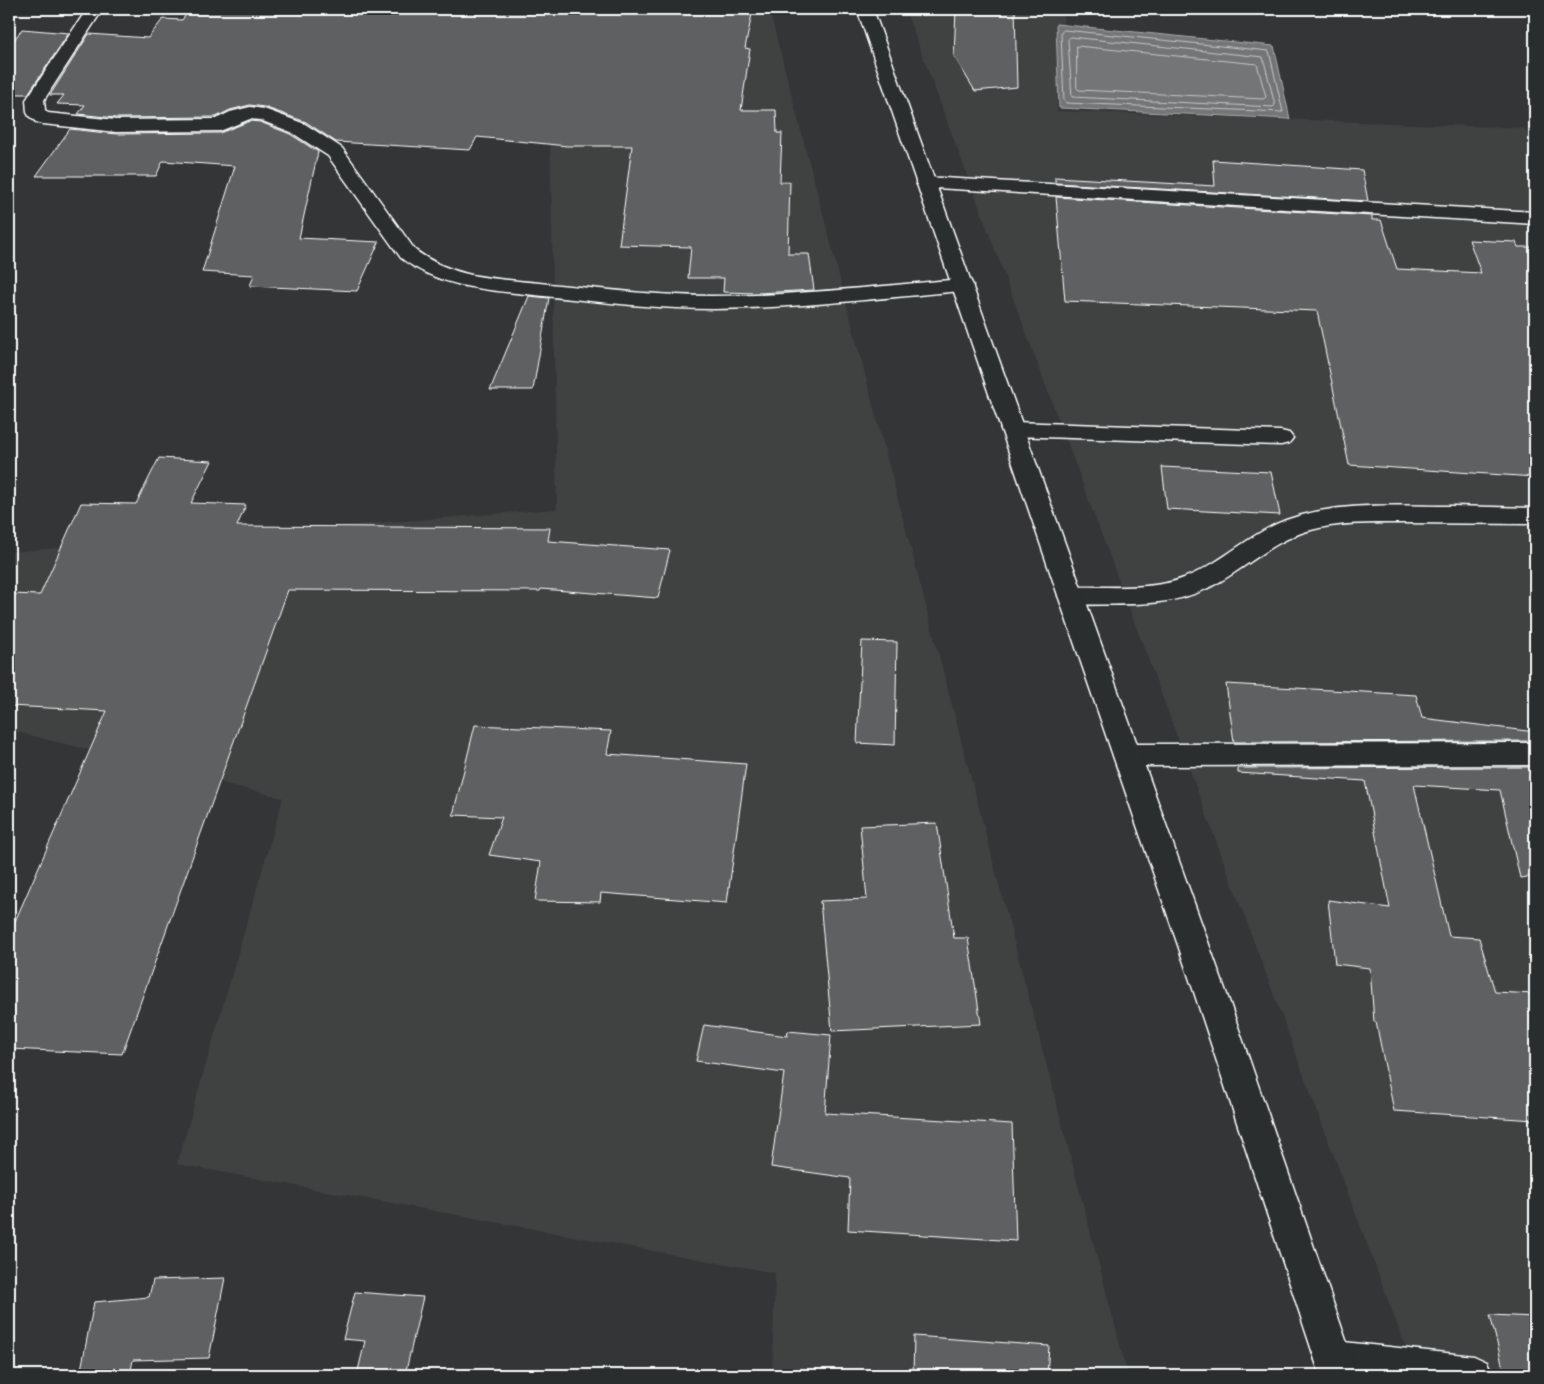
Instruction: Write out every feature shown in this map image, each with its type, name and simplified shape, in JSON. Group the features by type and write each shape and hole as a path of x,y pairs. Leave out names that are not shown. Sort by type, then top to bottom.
{"street":[{"path":"95,9 35,100 36,112 43,118 116,126 220,125 237,116 250,113 272,118 298,128 335,152 408,254 418,263 444,275 477,283 692,302 777,300 962,285"},
{"path":"865,9 1209,989 1336,1368 1474,1375"},
{"path":"926,183 1535,218"},
{"path":"1012,429 1281,438"},
{"path":"1071,596 1160,591 1193,584 1268,538 1310,522 1352,516 1456,514 1535,516"},
{"path":"1127,755 1535,754"}],"shaded area":[{"path":"423,9 769,9 1128,1375 772,1375 775,1273 177,1164 283,798 9,730 9,552 557,509 549,71 410,66"},
{"path":"905,9 1064,9 1057,111 1524,128 1535,146 1535,1375 1416,1375"}],"water":[{"path":"1056,24 1274,46 1290,119 1059,108"}],"building":[{"path":"190,9 740,9 739,14 752,14 745,48 750,49 741,110 776,110 777,133 782,133 780,182 790,182 788,254 809,254 814,290 758,293 723,292 724,278 688,278 691,247 619,245 632,146 567,146 477,137 470,150 336,142 306,122 264,107 250,105 230,110 216,117 116,118 78,114 85,105 57,104 64,95 50,95 89,34 148,38 163,19 182,20"},
{"path":"956,9 1015,9 1017,87 975,91 954,56"},
{"path":"22,29 69,33 28,94 9,94 9,47"},
{"path":"250,121 260,122 290,134 318,152 299,238 379,242 357,291 250,286 254,275 202,272 235,166 163,161 156,176 36,176 70,129 116,134 220,133"},
{"path":"1213,160 1362,170 1368,201 1055,183 1055,177 1215,186"},
{"path":"1056,197 1372,216 1372,220 1381,220 1397,269 1481,273 1469,240 1516,242 1518,247 1535,247 1535,477 1349,465 1317,311 1065,301"},
{"path":"529,296 549,298 533,390 490,390"},
{"path":"159,458 212,461 191,503 246,505 237,526 550,528 548,541 670,550 658,598 541,589 540,591 288,590 122,1054 9,1049 9,935 107,711 9,706 9,594 40,595 81,503 136,504"},
{"path":"1162,467 1271,472 1280,515 1167,509"},
{"path":"862,641 897,642 895,745 857,743"},
{"path":"1226,684 1416,695 1422,718 1535,732 1535,741 1234,742"},
{"path":"475,725 611,731 607,754 746,764 727,903 601,893 600,902 535,901 541,862 489,855 502,817 453,815"},
{"path":"1535,767 1535,876 1520,878 1500,790 1414,785 1449,936 1479,938 1495,992 1535,994 1535,1120 1394,1111 1376,1022 1374,1022 1370,968 1335,964 1328,900 1390,908 1365,781 1238,773 1238,768"},
{"path":"937,823 954,938 968,938 981,1024 832,1031 820,901 867,899 860,826"},
{"path":"704,1025 787,1036 788,1031 831,1035 825,1113 1012,1124 1016,1241 848,1230 850,1178 771,1167 784,1073 696,1061"},
{"path":"225,1278 209,1358 133,1360 130,1375 80,1375 94,1302 149,1297 153,1280"},
{"path":"355,1292 423,1297 405,1375 357,1375 365,1341 343,1339"},
{"path":"1490,1315 1535,1317 1535,1375 1505,1375"},
{"path":"914,1336 1049,1346 1047,1375 913,1375"}]}
